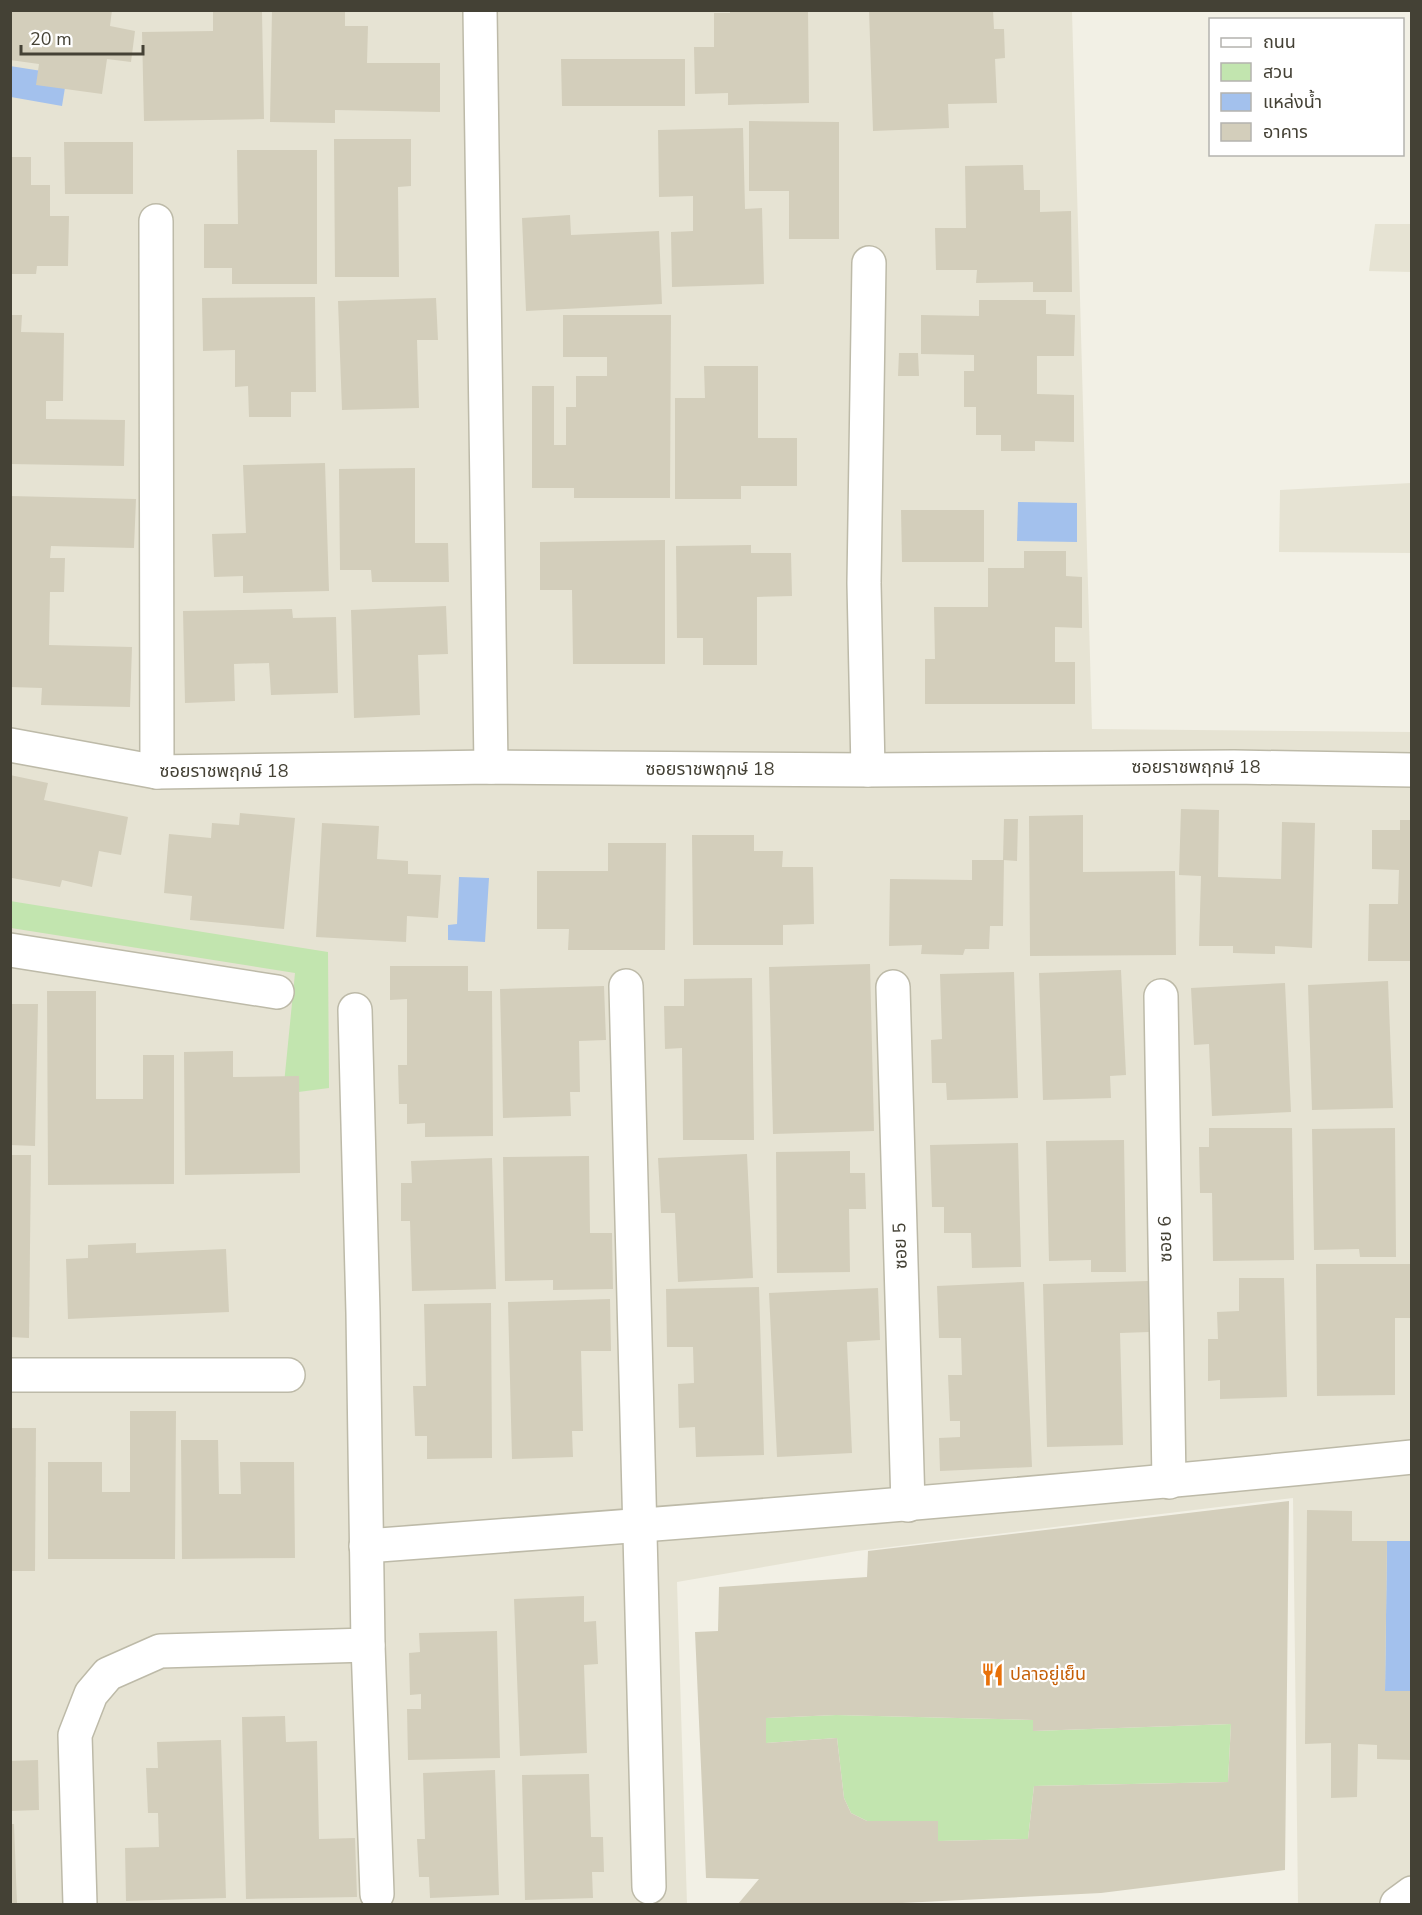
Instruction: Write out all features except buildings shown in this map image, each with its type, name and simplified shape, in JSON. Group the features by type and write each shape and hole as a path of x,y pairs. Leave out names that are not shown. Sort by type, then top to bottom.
{"street":[{"path":"480,10 491,767"},
{"path":"156,221 157,772"},
{"path":"868,263 864,583 868,770"},
{"name":"ซอยราชพฤกษ์ 18","path":"10,745 157,772 491,767 868,770 1234,766 1412,770"},
{"path":"10,950 277,992"},
{"path":"626,986 649,1887"},
{"name":"ซอย 5","path":"893,987 908,1504"},
{"name":"ซอย 6","path":"1161,996 1168,1482"},
{"path":"355,1010 368,1644 377,1894"},
{"path":"10,1375 288,1375"},
{"path":"366,1546 1168,1482 1412,1457"},
{"path":"80,1905 75,1735 91,1694 108,1674 160,1652 368,1644"},
{"path":"1397,1905 1412,1893"}],"shaded area":[{"path":"11,11 1072,11 1092,729 1411,732 1411,1904 1298,1904 1293,1498 857,1551 677,1582 687,1904 11,1904"},
{"path":"1375,224 1411,224 1411,272 1369,271"},
{"path":"1411,483 1411,553 1279,552 1280,490"}],"green space":[{"path":"10,901 328,952 329,1088 283,1094 295,973 11,928"},
{"path":"836,1715 1033,1720 1033,1731 1231,1724 1228,1782 1034,1786 1028,1839 938,1841 938,1821 867,1821 851,1813 844,1798 837,1738 766,1743 766,1718"}],"water":[{"path":"10,66 67,75 62,106 11,97"},
{"path":"1018,502 1077,503 1077,542 1017,541"},
{"path":"459,877 489,878 485,942 448,940 448,925 457,924"},
{"path":"1387,1541 1411,1541 1411,1691 1385,1691"}],"place":[{"name":"ปลาอยู่เย็น","path":"992,1674"}]}
